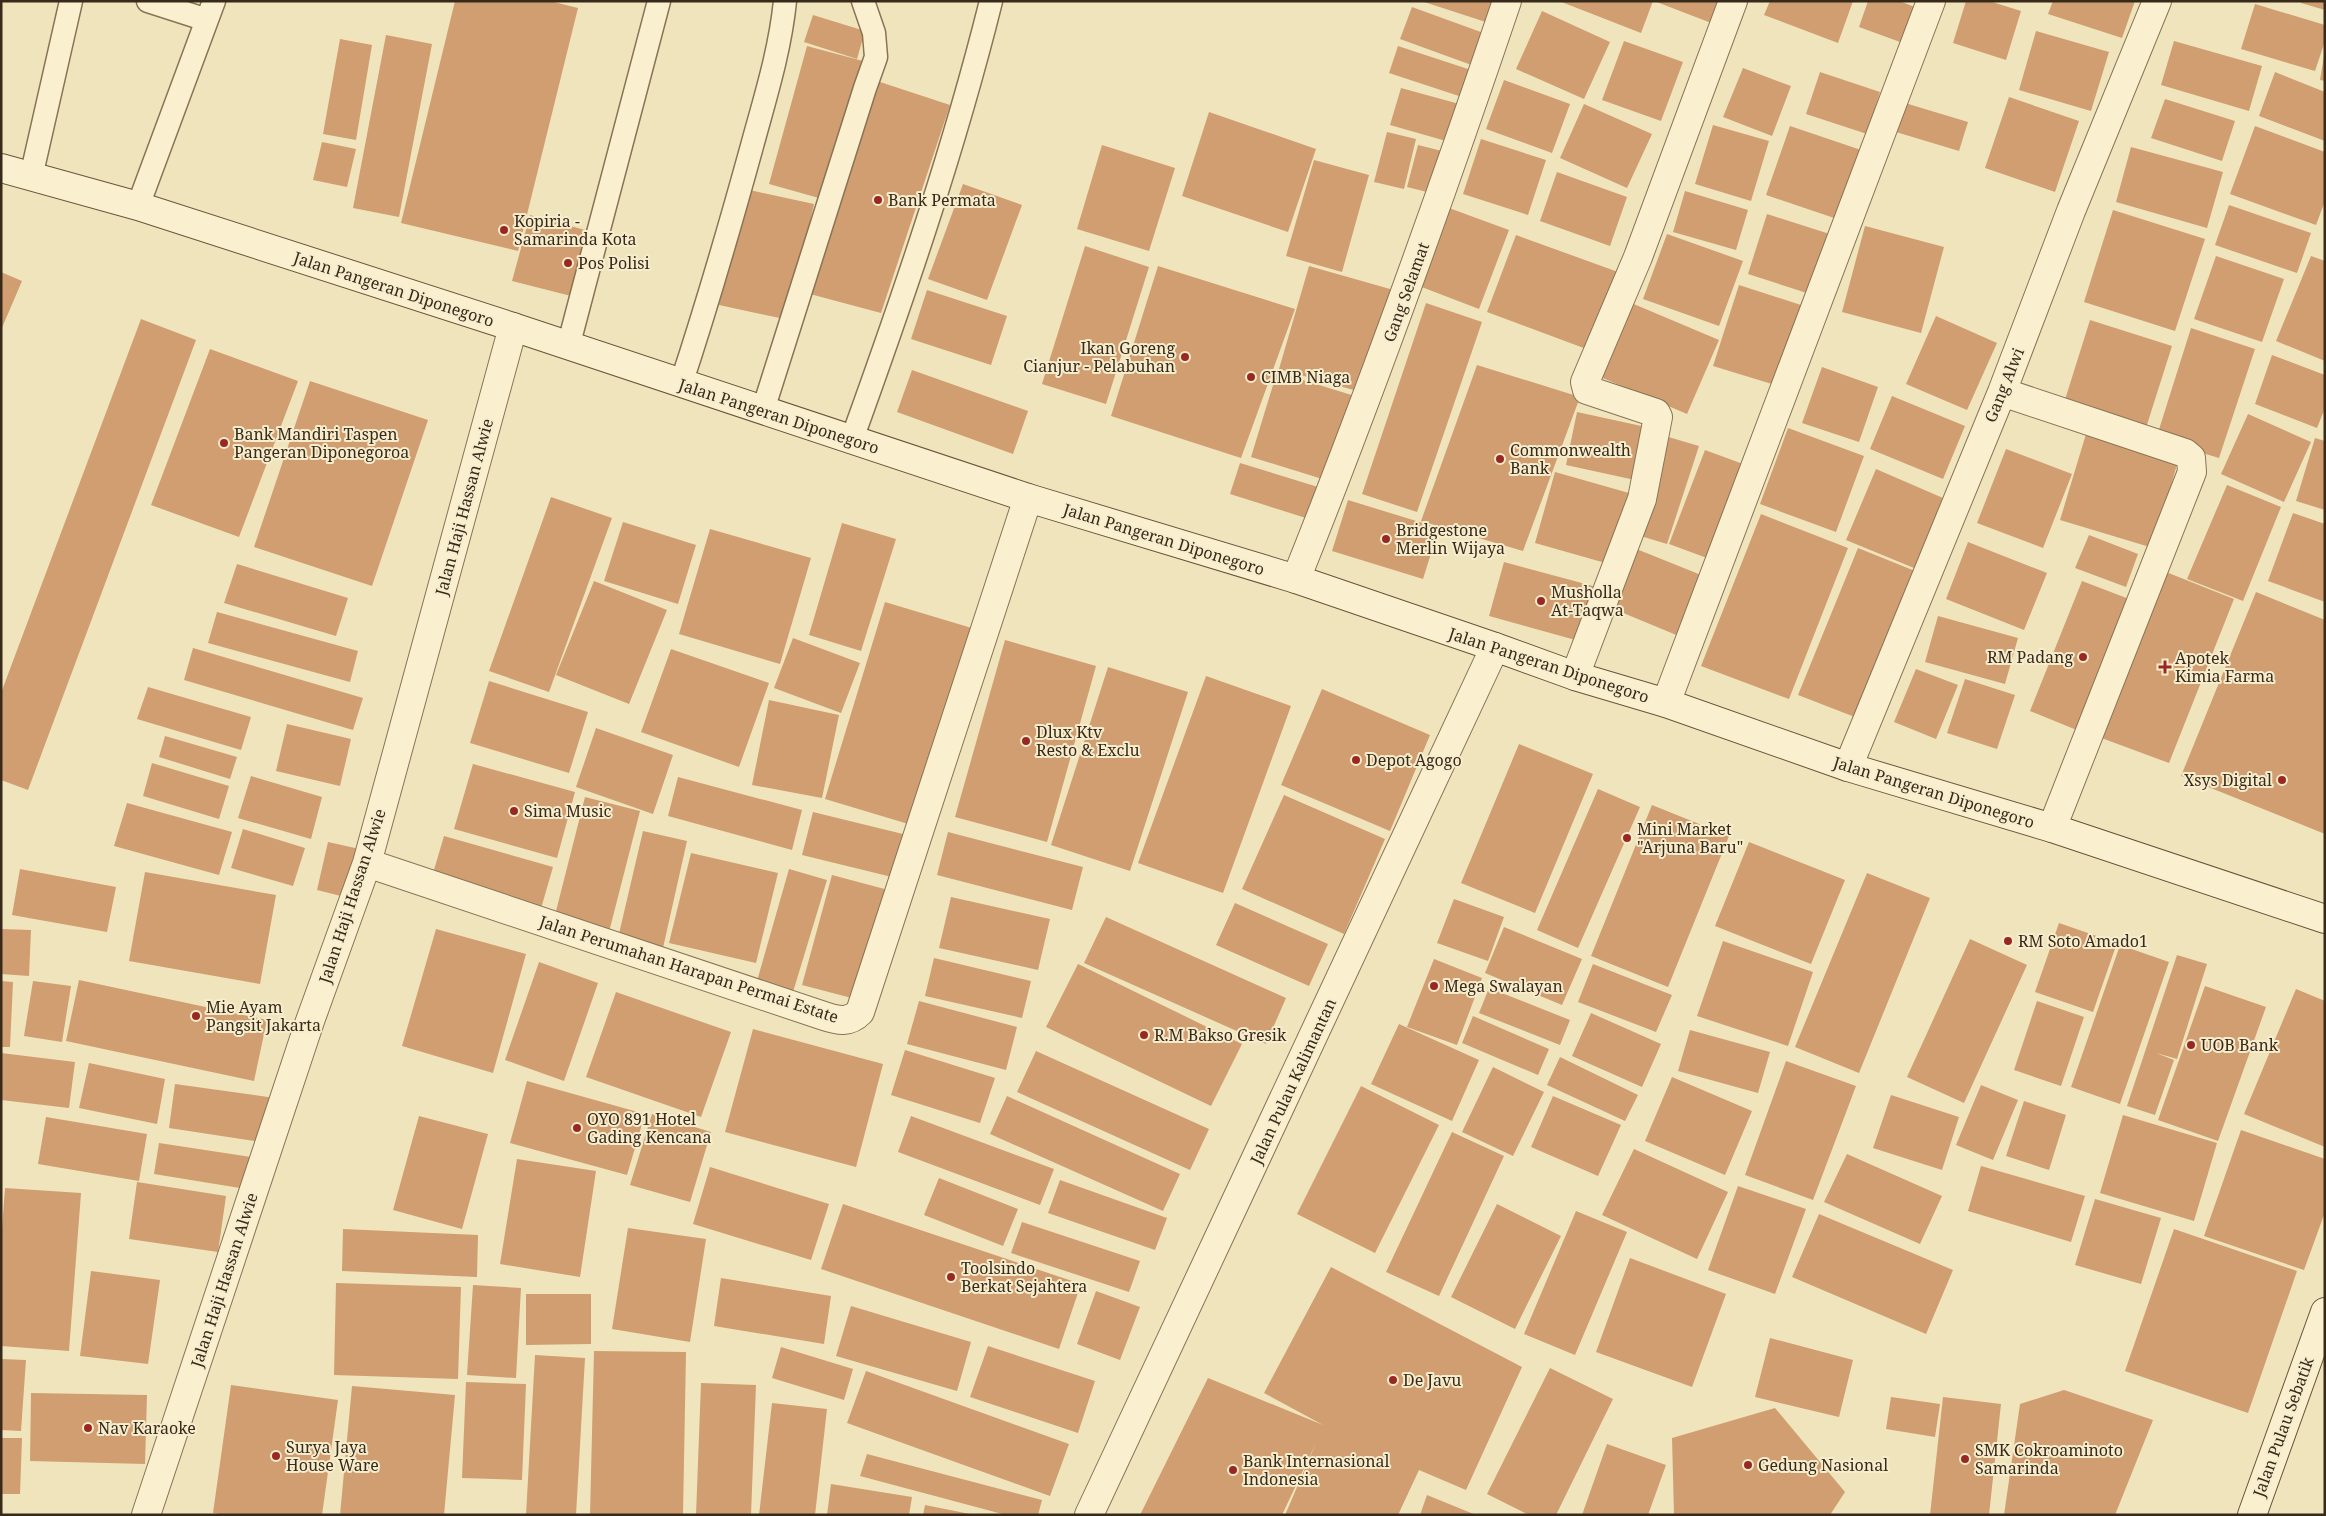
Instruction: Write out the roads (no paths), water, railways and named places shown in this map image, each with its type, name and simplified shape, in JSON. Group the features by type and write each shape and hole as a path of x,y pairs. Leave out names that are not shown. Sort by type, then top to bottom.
{"street":[{"name":"Gang Selamat","path":"1296,579 1360,420 1453,161 1507,1"},
{"path":"1575,676 1642,499 1658,417 1656,413 1587,390 1585,382 1638,256 1733,1"},
{"path":"1666,703 1932,1"},
{"name":"Gang Alwi","path":"1848,767 2002,392 2071,211 2157,1"},
{"name":"Jalan Pangeran Diponegoro","path":"1,168 138,206 513,327 1028,498 1296,579 1575,676 1666,703 1848,767 2052,828 2325,919"},
{"name":"Jalan Haji Hassan Alwie","path":"146,1515 310,1021 367,863 513,327"},
{"path":"2002,392 2185,453 2191,458 2192,472 2052,828"},
{"name":"Jalan Perumahan Harapan Permai Estate","path":"367,863 840,1021 854,1019 860,1012 1028,498"},
{"name":"Jalan Pulau Kalimantan","path":"1089,1515 1495,647"},
{"name":"Jalan Pulau Sebatik","path":"2252,1515 2325,1312"}],"lane":[{"path":"31,177 71,1"},
{"path":"138,206 210,10 148,1"},
{"path":"568,346 659,1"},
{"path":"681,384 732,221 774,67 783,24 785,1"},
{"path":"763,410 876,57 874,33 863,1"},
{"path":"852,439 905,294 972,79 991,1"}],"place":[{"name":"Bank Permata","path":"878,200"},
{"name":"Kopiria - Samarinda Kota","path":"504,230"},
{"name":"Pos Polisi","path":"568,263"},
{"name":"Ikan Goreng Cianjur - Pelabuhan","path":"1185,357"},
{"name":"CIMB Niaga","path":"1251,377"},
{"name":"Bank Mandiri Taspen Pangeran Diponegoroa","path":"224,443"},
{"name":"Commonwealth Bank","path":"1500,459"},
{"name":"Bridgestone Merlin Wijaya","path":"1386,539"},
{"name":"Musholla At-Taqwa","path":"1541,601"},
{"name":"RM Padang","path":"2083,657"},
{"name":"Apotek Kimia Farma","path":"2165,667"},
{"name":"Dlux Ktv Resto & Exclu","path":"1026,741"},
{"name":"Depot Agogo","path":"1356,760"},
{"name":"Xsys Digital","path":"2282,780"},
{"name":"Sima Music","path":"514,811"},
{"name":"Mini Market \"Arjuna Baru\"","path":"1627,838"},
{"name":"RM Soto Amado1","path":"2008,941"},
{"name":"Mega Swalayan","path":"1434,986"},
{"name":"Mie Ayam Pangsit Jakarta","path":"196,1016"},
{"name":"R.M Bakso Gresik","path":"1144,1035"},
{"name":"UOB Bank","path":"2191,1045"},
{"name":"OYO 891 Hotel Gading Kencana","path":"577,1128"},
{"name":"Toolsindo Berkat Sejahtera","path":"951,1277"},
{"name":"De Javu","path":"1393,1380"},
{"name":"Nav Karaoke","path":"88,1428"},
{"name":"Surya Jaya House Ware","path":"276,1456"},
{"name":"SMK Cokroaminoto Samarinda","path":"1965,1459"},
{"name":"Gedung Nasional","path":"1748,1465"},
{"name":"Bank Internasional Indonesia","path":"1233,1470"}]}
